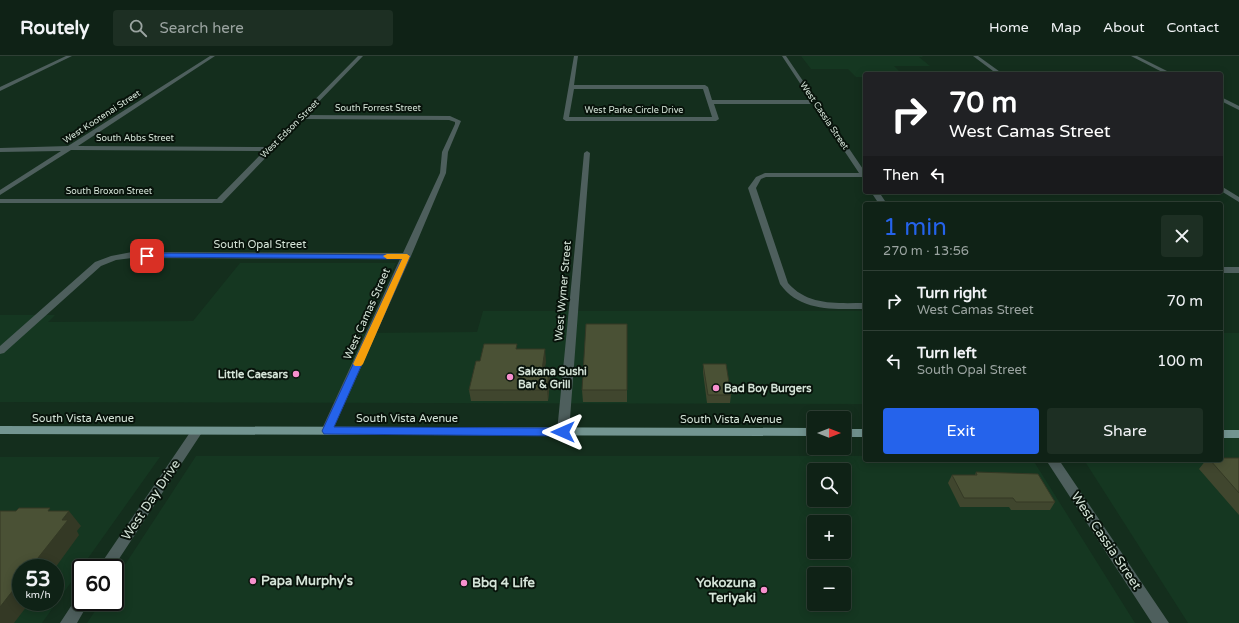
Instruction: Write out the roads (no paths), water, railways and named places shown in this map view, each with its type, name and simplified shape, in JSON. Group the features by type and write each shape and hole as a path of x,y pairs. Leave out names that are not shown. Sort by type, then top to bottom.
{"main road":[{"name":"South Vista Avenue","path":"0,430 807,432"},
{"path":"851,432 863,433"},
{"path":"1223,434 1239,434"}],"street":[{"path":"0,89 70,56"},
{"name":"West Kootenai Street","path":"0,193 213,56"},
{"name":"West Edson Street","path":"219,201 361,56"},
{"name":"West Parke Circle Drive","path":"571,87 706,87 716,119 566,119 571,87 576,56"},
{"name":"West Cassia Street","path":"784,56 863,175"},
{"path":"975,56 997,72"},
{"path":"1133,56 1166,72"},
{"path":"1223,100 1239,108"},
{"path":"710,102 814,102"},
{"name":"South Forrest Street","path":"302,117 455,119"},
{"name":"West Camas Street","path":"327,431 407,256 412,239 442,173 445,152 458,124 458,121 455,119"},
{"name":"South Abbs Street","path":"0,150 49,150 84,147 270,149"},
{"name":"West Wymer Street","path":"563,432 587,153"},
{"path":"863,176 765,175 758,178 752,188 784,284 790,293 822,306 863,306"},
{"path":"1223,189 1239,200"},
{"name":"South Broxon Street","path":"0,201 219,201"},
{"name":"South Opal Street","path":"0,351 98,264 114,258 132,255 407,256"},
{"path":"1223,270 1239,270"},
{"name":"West Day Drive","path":"111,559 197,431"},
{"name":"West Cassia Street","path":"1053,462 1161,623"},
{"path":"68,623 76,611"}],"place":[{"name":"Little Caesars","path":"296,374"},
{"name":"Sakana Sushi Bar & Grill","path":"510,377"},
{"name":"Bad Boy Burgers","path":"716,388"},
{"name":"Papa Murphy's","path":"253,581"},
{"name":"Bbq 4 Life","path":"464,583"},
{"name":"Yokozuna Teriyaki","path":"764,590"}]}
